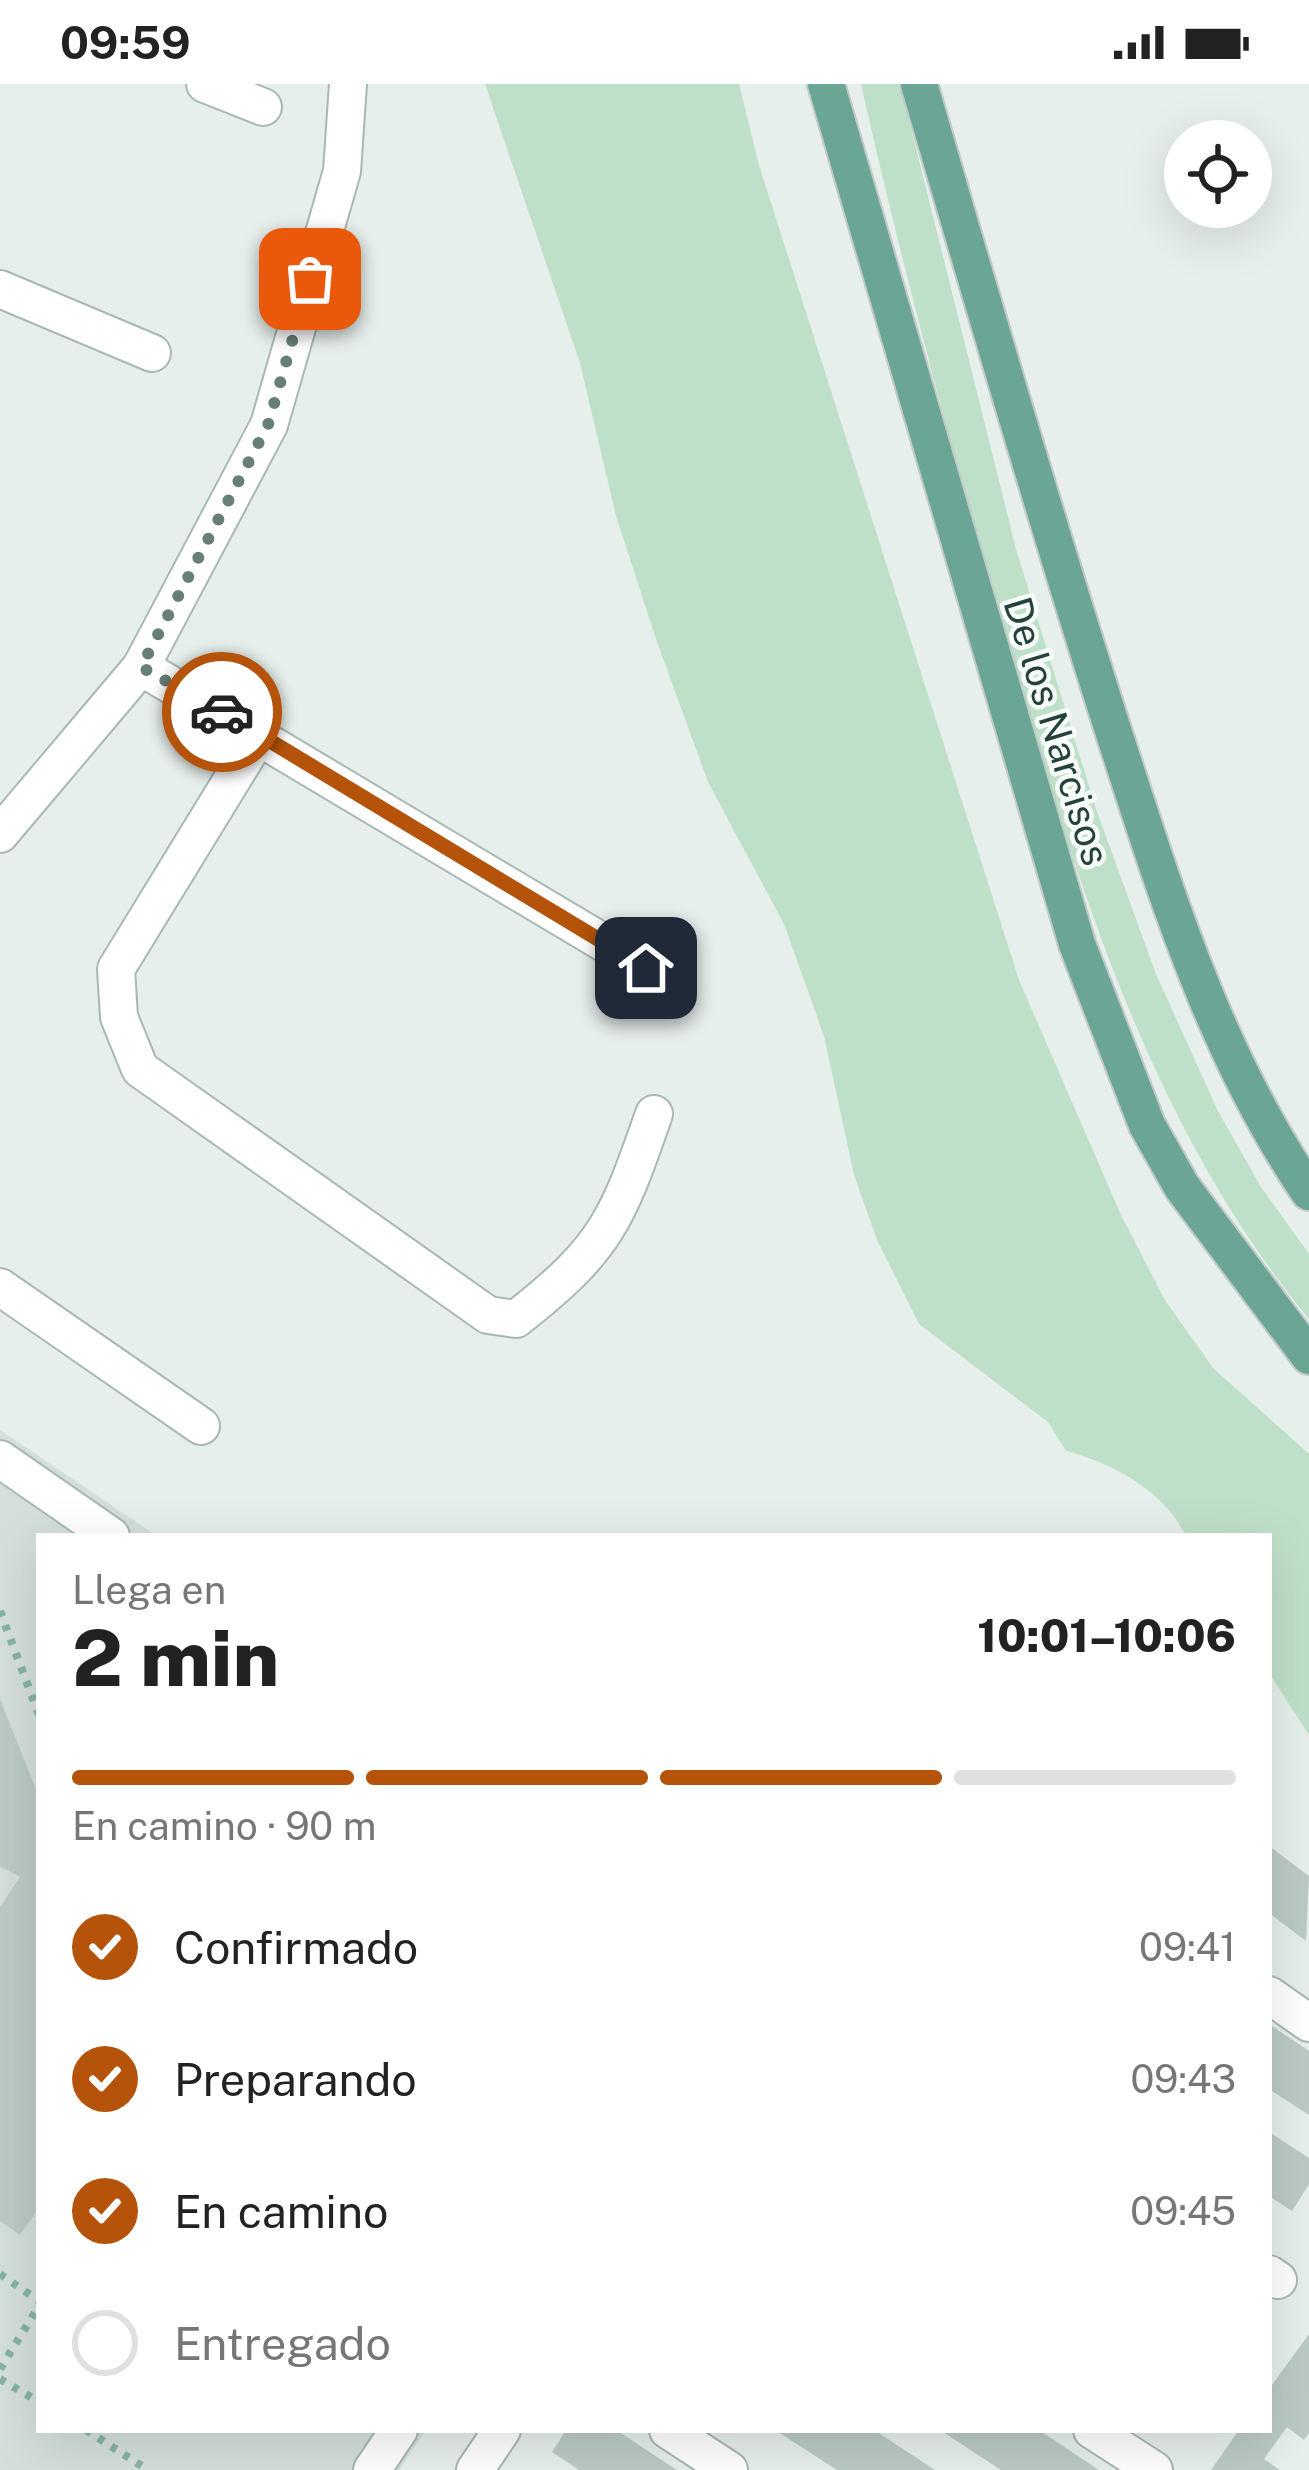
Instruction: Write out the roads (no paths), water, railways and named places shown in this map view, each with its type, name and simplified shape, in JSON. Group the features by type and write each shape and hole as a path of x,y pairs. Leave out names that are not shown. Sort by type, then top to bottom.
{"main road":[{"name":"De los Narcisos","path":"826,84 1077,944 1147,1125 1241,1272 1309,1356"},
{"name":"De los Narcisos","path":"919,84 1049,531 1184,950 1231,1063 1309,1192"}],"street":[{"path":"206,84 263,107"},
{"path":"0,834 141,667 268,425 342,171 348,84"},
{"path":"0,290 152,353"},
{"path":"141,667 646,968"},
{"path":"260,734 116,969 118,1017 140,1069 488,1315 516,1319 572,1275 619,1216 654,1114"},
{"path":"0,1287 200,1426"},
{"path":"0,1459 108,1533"},
{"path":"1272,1997 1309,2023"},
{"path":"372,2470 397,2433"},
{"path":"475,2470 500,2433"},
{"path":"673,2433 729,2470"},
{"path":"1097,2433 1154,2470"}]}
